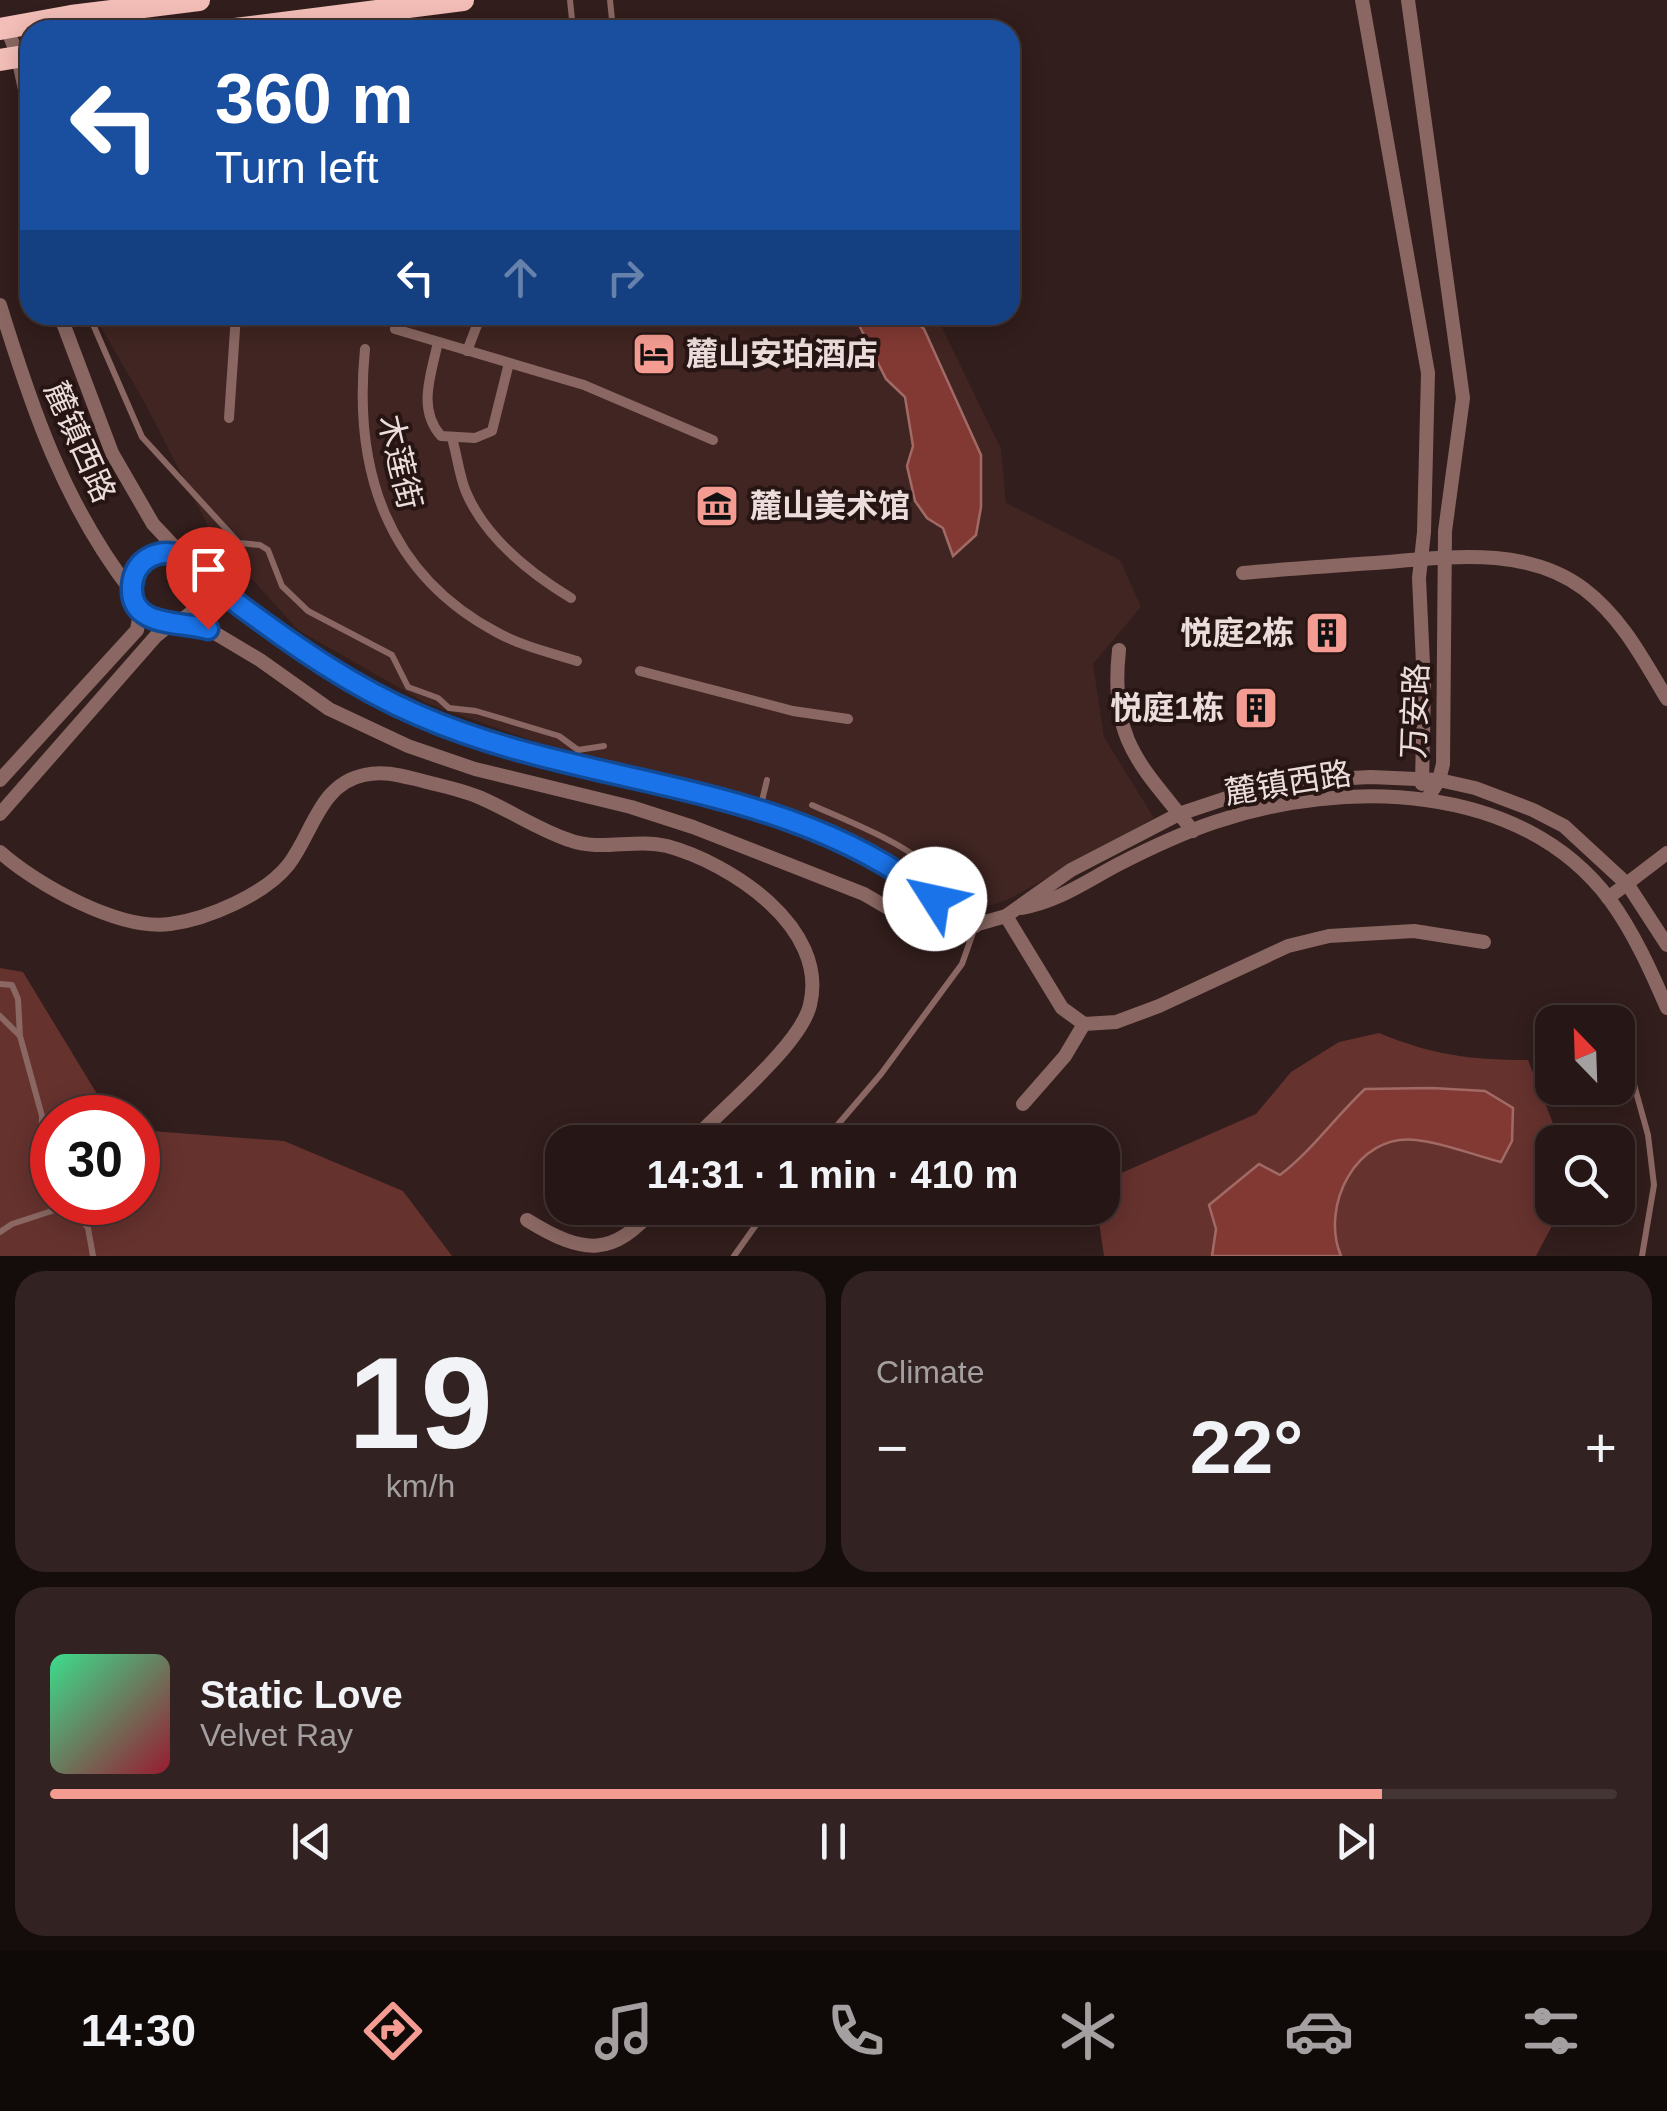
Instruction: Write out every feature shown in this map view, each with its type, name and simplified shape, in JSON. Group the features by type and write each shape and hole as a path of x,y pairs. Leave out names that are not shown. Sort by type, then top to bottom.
{"highway":[{"path":"50,20 199,0"},
{"path":"306,20 463,0"}],"street":[{"name":"万安路","path":"1362,0 1428,373 1419,578 1424,686 1420,778 1427,800"},
{"name":"万安路","path":"1408,0 1463,398 1444,531 1443,764 1427,800"},
{"path":"3,29 16,57"},
{"name":"麓镇西路","path":"0,304 32,410 64,486 133,597"},
{"path":"64,325 112,453 153,524 197,571 355,686 485,740 760,810 890,868 975,926"},
{"path":"228,418 235,325"},
{"path":"467,350 477,325"},
{"path":"396,329 584,385 713,440"},
{"path":"438,342 428,391 429,422 441,436 476,438 492,431 509,363"},
{"name":"木莲街","path":"365,349 361,413 376,495 388,526 420,574 457,608 500,635 577,661"},
{"path":"452,438 466,493 490,531 538,578 572,598"},
{"path":"0,780 138,630 140,613 133,597 134,573 147,558 165,552 184,557"},
{"path":"1244,573 1445,556 1516,562 1549,570 1580,586 1626,631 1667,699"},
{"path":"0,814 156,636 184,618 198,602 201,591 197,571"},
{"path":"133,597 151,619 208,629 329,708 408,746 693,827 864,894 924,928 943,934 1006,916 1071,870 1179,814 1252,790 1312,780 1420,778 1504,799 1564,826 1628,885 1667,945"},
{"path":"1119,650 1115,683 1125,738 1138,764 1192,831"},
{"path":"640,672 792,711 848,720"},
{"path":"0,852 16,867 62,893 126,921 168,925 216,912 251,895 287,867 327,796 345,781 389,772 477,796 570,840 592,846 664,845 696,856 753,888 786,918 812,976 810,1007 790,1042 710,1125"},
{"name":"麓镇西路","path":"1020,908 1064,896 1126,860 1192,831 1257,810 1310,801 1427,800 1467,807 1546,842 1608,898 1644,955 1667,1008"},
{"path":"1608,898 1667,853"},
{"path":"1006,916 1062,1008 1084,1024 1116,1022 1288,946 1329,936 1414,931 1484,942"},
{"path":"1023,1104 1066,1056 1084,1024"},
{"path":"526,1220 577,1252 598,1254 618,1250 645,1225"}],"lane":[{"path":"92,325 142,437 239,543 268,550 282,586 308,611 392,656 408,687 438,698 449,708 476,711 559,736 578,750 604,746"},
{"path":"760,810 766,780"},
{"path":"812,805 894,844 927,865 935,899"},
{"path":"838,1125 881,1074 962,964 975,926"},
{"path":"0,984 12,985 18,999 20,1036 36,1095"},
{"path":"0,1016 20,1036"},
{"path":"1635,1088 1648,1135 1654,1185 1642,1256"},
{"path":"0,1232 30,1217"},
{"path":"86,1225 93,1256"},
{"path":"734,1256 756,1225"}],"shaded area":[{"path":"100,325 941,325 1001,449 1006,503 1120,560 1141,607 1093,664 1104,737 1154,818 1011,898 975,906 942,895 892,862 801,816 730,793 536,742 426,703 298,630 213,536"},
{"path":"920,325 924,329 981,455 981,507 976,535 953,556 943,528 927,518 915,501 907,466 913,446 905,397 886,379 860,327"},
{"path":"0,968 23,972 98,1095 30,1095 30,1225 160,1225 160,1132 284,1141 403,1191 452,1256 0,1256"},
{"path":"1379,1033 1452,1055 1528,1060 1535,1078 1535,1105 1546,1105 1554,1125 1535,1125 1535,1225 1552,1225 1536,1256 1104,1256 1099,1225 1120,1225 1120,1174 1256,1114 1291,1072 1339,1042"},
{"path":"1365,1089 1485,1091 1513,1108 1512,1141 1501,1162 1448,1146 1395,1141 1360,1160 1348,1177 1335,1216 1341,1256 1212,1256 1216,1229 1209,1205 1259,1164 1280,1175"}],"place":[{"name":"麓山安珀酒店","path":"654,354"},
{"name":"麓山美术馆","path":"717,506"},
{"name":"悦庭2栋","path":"1327,633"},
{"name":"悦庭1栋","path":"1256,708"}],"route":[{"path":"208,629 162,622 142,613 135,604 132,582 134,573 147,558 165,552 184,557 218,589 296,647 355,686 420,716 485,740 640,777 800,824 890,868 935,899"}]}
